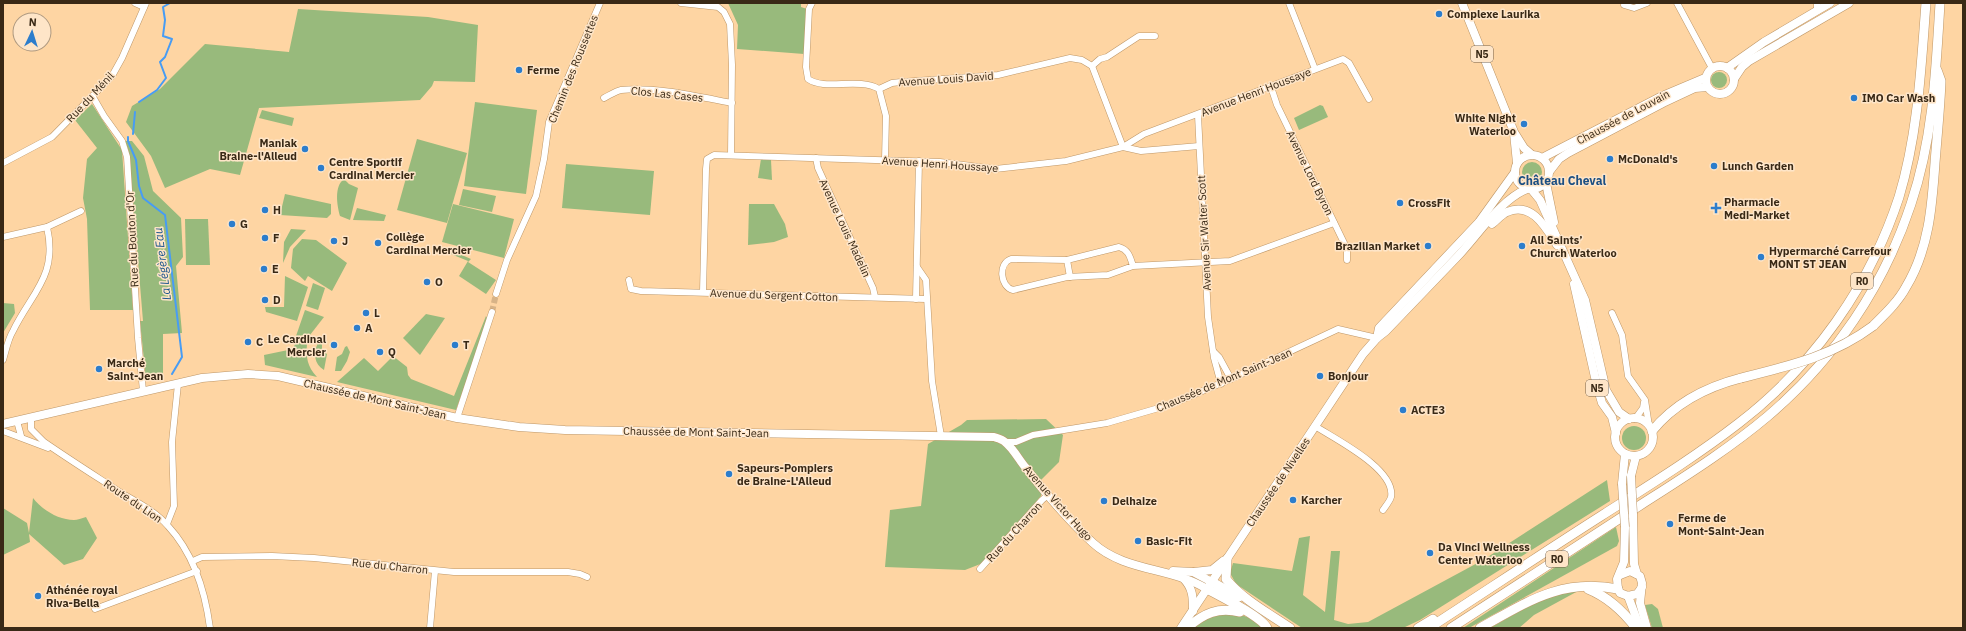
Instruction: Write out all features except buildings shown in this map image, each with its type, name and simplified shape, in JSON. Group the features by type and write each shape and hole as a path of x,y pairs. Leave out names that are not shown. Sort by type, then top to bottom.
{"highway":[{"name":"R0","path":"1429,628 1658,480 1739,423 1804,363 1835,324 1863,280 1883,240 1899,196 1910,152 1917,109 1926,3"},
{"name":"R0","path":"1451,628 1664,490 1744,434 1786,400 1818,367 1858,315 1873,290 1896,243 1911,204 1923,159 1931,114 1936,68 1940,3"},
{"path":"1650,428 1687,399 1708,388 1817,357 1842,346 1873,326 1891,308 1906,287 1918,263 1928,230 1933,202 1941,81 1936,68"},
{"path":"1227,559 1226,578 1238,592 1290,628"},
{"path":"1210,585 1266,612"},
{"path":"1210,585 1266,625 1267,628"},
{"path":"1583,586 1604,595 1623,612 1636,628"},
{"path":"1480,628 1540,596 1559,589 1583,586 1618,589"},
{"path":"1187,628 1210,612 1228,609 1250,614"},
{"path":"1418,628 1435,618 1452,613"}],"main road":[{"name":"N5","path":"1462,3 1514,132 1524,148 1532,155"},
{"path":"1727,68 1764,42 1796,23 1817,7 1830,3"},
{"path":"1734,79 1730,70 1722,66 1712,68 1705,78 1707,87 1715,94 1724,94 1731,90 1734,79 1748,62 1844,4"},
{"path":"1773,47 1780,39 1799,26 1796,23"},
{"name":"Chaussée de Louvain","path":"1542,158 1660,97 1705,78"},
{"name":"Chaussée de Louvain","path":"1549,172 1554,164 1568,153 1663,103 1695,88 1707,87"},
{"name":"N5","path":"1514,132 1517,163 1514,172 1519,183 1529,189 1540,200 1556,233 1571,272 1585,300 1606,390 1619,412 1632,419 1640,420 1650,428"},
{"path":"1517,163 1521,158 1532,155 1542,158 1548,167 1549,172"},
{"name":"Chaussée de Nivelles","path":"1377,338 1379,328 1479,222 1514,172"},
{"name":"N5","path":"1549,172 1546,183 1556,233"},
{"path":"1529,189 1537,189 1546,183"},
{"name":"Chaussée de Nivelles","path":"1181,628 1363,354 1513,197 1529,189"},
{"path":"1476,235 1505,213 1512,210 1528,211 1540,219 1567,261"},
{"name":"N5","path":"1571,272 1602,403 1612,417 1618,446 1625,454"},
{"name":"Chaussée de Mont Saint-Jean","path":"3,424 212,376 235,374 278,376 457,418 505,426 565,430 994,437 1006,442"},
{"path":"1616,433 1621,424 1632,419"},
{"path":"1642,587 1637,594 1628,596 1620,592 1618,589 1617,579 1620,575 1624,562 1622,484 1625,454 1636,456 1641,455 1650,448 1653,436 1650,428"},
{"name":"Avenue Victor Hugo","path":"1006,442 1048,496 1098,547 1120,560 1210,585"},
{"path":"1636,456 1631,476 1634,522 1634,564 1637,574 1641,580 1642,587 1640,603 1647,628"},
{"name":"Avenue Victor Hugo","path":"1162,571 1179,570 1193,572 1212,570 1227,559"},
{"path":"1620,575 1630,571 1637,574"},
{"name":"Avenue Victor Hugo","path":"1193,572 1210,585"},
{"path":"1181,576 1190,585 1192,591 1193,612"},
{"path":"1628,596 1640,628"}],"street":[{"path":"135,3 145,5"},
{"name":"Chemin des Roussettes","path":"496,294 507,260 536,196 544,159 549,122 600,3"},
{"path":"681,3 713,5 722,8 730,24 732,103 731,155"},
{"path":"812,3 809,9 806,67 808,79 819,83 868,84 879,89 886,116 885,160"},
{"path":"1289,3 1315,70"},
{"path":"1624,5 1634,8 1647,3"},
{"path":"1677,3 1712,68"},
{"name":"Rue du Ménil","path":"3,163 52,137 112,76 118,67 145,5"},
{"path":"1124,147 1092,66 1100,59 1107,57 1139,36 1155,36"},
{"name":"Avenue Louis David","path":"879,89 892,83 998,75 1070,58 1082,60 1092,66"},
{"name":"Avenue Henri Houssaye","path":"703,292 707,162 709,157 714,154 940,162 995,169 1066,161 1124,147 1144,134 1198,115 1342,59 1349,63 1369,100"},
{"name":"Avenue Lord Byron","path":"1270,86 1277,105 1347,249 1346,260"},
{"name":"Clos Las Cases","path":"604,98 620,90 637,90 692,95 732,103"},
{"name":"Rue du Bouton d'Or","path":"93,97 104,116 122,141 127,157 138,338 143,391"},
{"name":"Avenue Sir Walter Scott","path":"1198,115 1208,317 1213,351 1221,384"},
{"name":"Avenue Henri Houssaye","path":"1124,147 1141,152 1199,146"},
{"name":"Avenue Louis Madelin","path":"816,158 821,175 873,288 875,297"},
{"path":"916,298 919,161"},
{"path":"3,236 47,227 81,211"},
{"path":"1133,266 1129,253 1124,249 1119,248 1067,260 1009,259 1005,262 1002,268 1004,282 1008,288 1013,290 1070,277 1104,276 1133,266 1230,261 1334,223"},
{"path":"3,360 12,332 45,277 49,246 47,227"},
{"path":"1067,260 1070,277"},
{"path":"917,267 926,280 932,381 941,436"},
{"name":"Avenue du Sergent Cotton","path":"629,280 632,289 635,290 926,299"},
{"path":"457,418 492,312"},
{"path":"1612,313 1622,335 1628,376 1645,400 1650,428"},
{"name":"Chaussée de Mont Saint-Jean","path":"1006,442 1016,442 1033,434 1084,428 1120,420 1169,405 1221,384 1332,332 1342,329 1377,338"},
{"name":"Avenue Sir Walter Scott","path":"1213,351 1219,357 1231,379"},
{"path":"166,524 174,506 172,442 178,384"},
{"path":"1632,419 1643,408 1645,400"},
{"name":"Route du Lion","path":"31,418 31,429 44,442 145,508 166,524 176,535 192,561 196,571 205,596 210,628"},
{"path":"17,421 20,436"},
{"path":"1315,426 1364,457 1382,472 1389,484 1391,498 1383,510"},
{"name":"Route du Lion","path":"3,431 20,436 62,455"},
{"name":"Rue du Charron","path":"980,569 1048,496"},
{"name":"Rue du Charron","path":"192,561 202,557 272,556 314,558 435,571 568,572 587,577"},
{"path":"96,609 196,571"},
{"path":"430,628 435,571"}],"green space":[{"path":"728,3 801,3 801,7 807,9 804,54 737,49 738,25"},
{"path":"298,9 428,17 478,25 475,82 434,81 432,86 420,100 259,108 240,175 210,169 165,188 151,156 126,122 132,106 160,89 205,44 289,52"},
{"path":"1716,72 1722,72 1727,77 1725,86 1722,88 1716,88 1711,83 1711,77"},
{"path":"475,102 537,110 526,194 464,186"},
{"path":"92,104 122,150 133,310 90,310 87,219 83,198 87,159 97,148 75,120"},
{"path":"1320,105 1323,106 1328,117 1299,130 1294,118"},
{"path":"262,110 294,118 292,126 259,118"},
{"path":"417,139 467,153 447,223 397,210"},
{"path":"125,141 132,141 144,156 153,191 181,218 183,257 176,266 182,333 163,334 163,378 146,380 140,321 143,321 129,152"},
{"path":"761,159 771,160 772,180 758,178"},
{"path":"1532,162 1539,165 1542,172 1539,179 1532,182 1525,179 1522,172 1525,165"},
{"path":"566,164 654,171 650,215 562,208"},
{"path":"344,179 349,184 358,188 350,220 340,216 338,207 337,196 339,186"},
{"path":"463,189 496,196 492,212 459,205"},
{"path":"285,194 331,204 331,214 327,218 280,215"},
{"path":"453,204 514,219 504,258 442,242"},
{"path":"749,204 774,204 785,224 788,237 774,242 748,245"},
{"path":"357,208 386,215 384,221 353,220"},
{"path":"185,219 208,219 210,265 186,265"},
{"path":"291,229 306,230 290,247 283,263 284,242"},
{"path":"302,239 316,240 347,263 332,291 308,276 305,281 291,268 293,249"},
{"path":"448,249 471,259 468,262 496,280 486,294 459,276 468,261 446,252"},
{"path":"285,276 308,287 297,321 266,312 265,307 284,307"},
{"path":"313,283 325,288 318,310 306,306"},
{"path":"3,303 14,304 15,313 3,333"},
{"path":"305,310 324,317 310,335 296,336"},
{"path":"426,314 445,318 420,355 403,338"},
{"path":"486,316 488,320 456,410 337,382 364,358 378,371 393,356 407,367 408,375 411,379 454,396"},
{"path":"296,342 307,343 308,362 317,377 265,365 264,355 293,349"},
{"path":"318,343 322,344 322,351 327,354 324,370 318,365 315,358 315,351"},
{"path":"347,346 350,352 347,361 341,371 335,371 337,357 342,354"},
{"path":"1046,419 1063,435 1059,462 1041,480 1041,496 983,563 965,570 885,567 890,510 921,506 928,444 967,420"},
{"path":"1634,426 1639,427 1645,433 1645,443 1639,449 1634,450 1629,449 1623,443 1622,438 1623,433 1629,427"},
{"path":"1607,480 1610,501 1420,620 1403,628 1302,628 1236,584 1230,573 1233,563 1292,571 1299,538 1310,536 1303,595 1325,612 1331,551 1340,551 1334,620 1348,624 1368,622 1483,560"},
{"path":"33,498 51,514 68,520 86,517 97,538 83,559 64,565 29,534 30,542 3,555 3,508 27,523 29,533"},
{"path":"1616,527 1619,541 1617,546 1469,628 1463,628"},
{"path":"1578,591 1534,615 1519,628 1490,628 1545,597"},
{"path":"1652,604 1658,609 1663,628 1652,628 1645,605"},
{"path":"1211,613 1239,614 1251,619 1262,628 1192,628"}],"waterway":[{"name":"La Légère Eau","path":"139,102 157,90 166,78 160,62 165,57 172,39 163,36 165,20 163,7 170,3"},
{"path":"133,134 135,112"},
{"name":"La Légère Eau","path":"128,137 128,141 136,160 139,186 143,198 165,215 182,357 172,374"}],"tunnel":[{"path":"492,312 496,294"}],"place":[{"name":"Complexe Laurika","path":"1439,14"},
{"name":"Ferme","path":"519,70"},
{"name":"IMO Car Wash","path":"1854,98"},
{"name":"White Night Waterloo","path":"1524,124"},
{"name":"Maniak Braine-l'Alleud","path":"305,149"},
{"name":"McDonald's","path":"1610,159"},
{"name":"Lunch Garden","path":"1714,166"},
{"name":"Centre Sportif Cardinal Mercier","path":"321,168"},
{"name":"CrossFit","path":"1400,203"},
{"name":"Pharmacie Medi-Market","path":"1716,208"},
{"name":"H","path":"265,210"},
{"name":"G","path":"232,224"},
{"name":"F","path":"265,238"},
{"name":"J","path":"334,241"},
{"name":"Collège Cardinal Mercier","path":"378,243"},
{"name":"Brazilian Market","path":"1428,246"},
{"name":"All Saints’ Church Waterloo","path":"1522,246"},
{"name":"Hypermarché Carrefour MONT ST JEAN","path":"1761,257"},
{"name":"E","path":"264,269"},
{"name":"O","path":"427,282"},
{"name":"D","path":"265,300"},
{"name":"L","path":"366,313"},
{"name":"A","path":"357,328"},
{"name":"C","path":"248,342"},
{"name":"Le Cardinal Mercier","path":"334,345"},
{"name":"T","path":"455,345"},
{"name":"Q","path":"380,352"},
{"name":"Marché Saint-Jean","path":"99,369"},
{"name":"Bonjour","path":"1320,376"},
{"name":"ACTE3","path":"1403,410"},
{"name":"Sapeurs-Pompiers de Braine-L'Alleud","path":"729,474"},
{"name":"Karcher","path":"1293,500"},
{"name":"Delhaize","path":"1104,501"},
{"name":"Ferme de Mont-Saint-Jean","path":"1670,524"},
{"name":"Basic-Fit","path":"1138,541"},
{"name":"Da Vinci Wellness Center Waterloo","path":"1430,553"},
{"name":"Athénée royal Riva-Bella","path":"38,596"}],"district":[{"name":"Château Cheval","path":"1562,180"}]}
